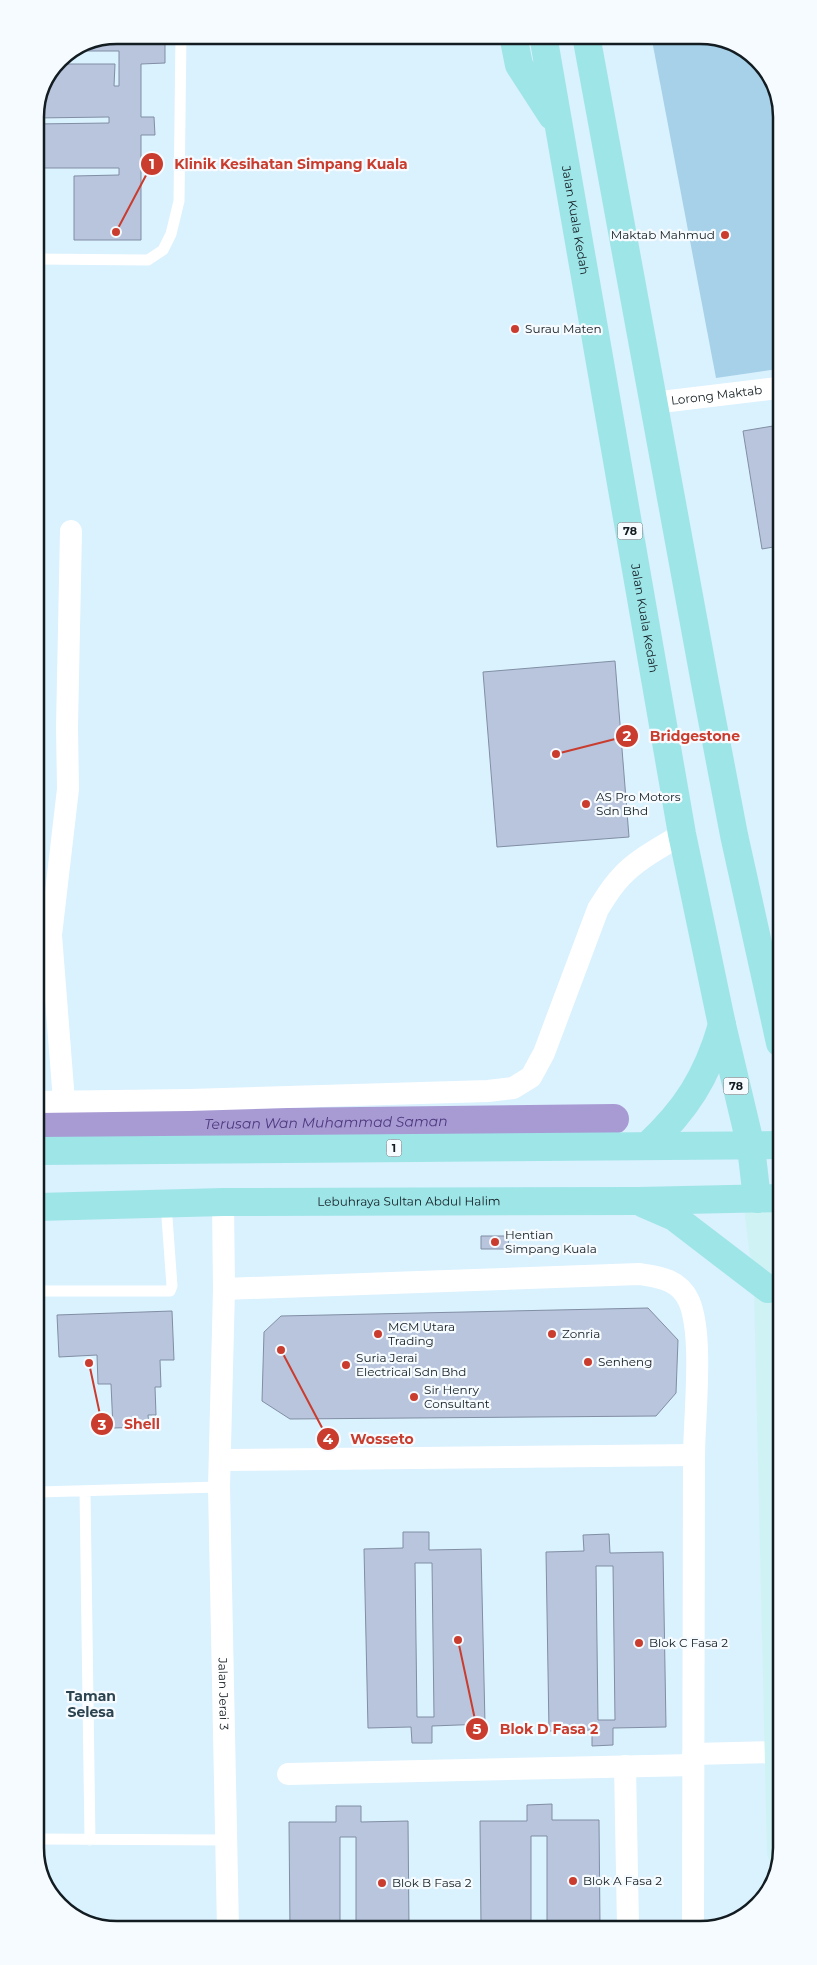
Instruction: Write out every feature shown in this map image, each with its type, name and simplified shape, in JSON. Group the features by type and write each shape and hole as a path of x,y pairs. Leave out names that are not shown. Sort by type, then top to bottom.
{"main road":[{"path":"515,44 519,65 560,128"},
{"name":"Jalan Kuala Kedah","path":"545,44 682,834 722,1025 751,1147 769,1198"},
{"path":"588,44 730,816 773,1011"},
{"path":"647,1146 687,1104 714,1054 722,1025"},
{"name":"1","path":"44,1151 773,1145"},
{"path":"769,1198 768,1289 773,1482"},
{"name":"Lebuhraya Sultan Abdul Halim","path":"44,1207 223,1202 638,1201 769,1198"},
{"path":"638,1201 674,1217 768,1289"}],"street":[{"name":"Lorong Maktab","path":"653,403 773,389"},
{"path":"64,1101 51,935 68,789 66,727 71,531"},
{"path":"44,1102 199,1100 513,1088 531,1077 544,1053 598,909 622,875 639,861 682,834"},
{"name":"Jalan Jerai 3","path":"223,1202 224,1289 219,1487 228,1921"},
{"path":"224,1289 639,1274 661,1277 681,1288 689,1301 695,1325 693,1921"},
{"path":"221,1460 694,1455"},
{"path":"288,1774 624,1766 773,1753"},
{"path":"624,1766 628,1921"}],"lane":[{"path":"44,259 148,260 163,250 171,234 180,201 181,44"},
{"path":"44,1291 170,1291 172,1286 166,1204"},
{"path":"44,1492 219,1487"},
{"path":"85,1491 90,1840"},
{"path":"44,1839 226,1840"}],"shaded area":[{"name":"Maktab Mahmud","path":"653,44 705,44 728,49 745,59 758,72 769,93 773,107 773,370 716,378"}],"building":[{"path":"165,44 165,63 141,64 141,117 154,117 155,135 141,135 141,240 74,240 74,176 119,175 119,168 44,168 44,124 109,123 109,117 44,118 46,98 56,76 66,64 115,64 114,86 119,86 119,51 85,51 102,45"},
{"path":"773,426 773,547 762,549 743,431"},
{"path":"615,661 629,837 497,847 483,672"},
{"name":"Hentian Simpang Kuala","path":"481,1236 508,1236 509,1249 481,1249"},
{"path":"648,1308 678,1340 676,1393 656,1416 290,1419 262,1401 264,1332 281,1316"},
{"path":"172,1311 174,1360 160,1360 161,1387 155,1387 156,1415 148,1415 149,1427 113,1428 111,1384 98,1384 97,1355 59,1357 57,1315"},
{"path":"403,1532 429,1532 429,1550 481,1549 485,1724 432,1726 432,1743 412,1743 411,1727 368,1728 364,1549 403,1548","holes":["415,1563 432,1563 434,1717 417,1717"]},
{"name":"Blok C Fasa 2","path":"609,1534 610,1553 663,1552 666,1727 613,1728 613,1745 592,1746 592,1730 549,1731 546,1552 584,1551 583,1535","holes":["596,1566 613,1566 615,1720 598,1720"]},
{"name":"Blok A Fasa 2","path":"552,1804 552,1820 599,1820 600,1921 547,1921 547,1836 531,1836 531,1921 481,1921 480,1821 527,1821 527,1805"},
{"name":"Blok B Fasa 2","path":"336,1806 361,1806 361,1822 408,1821 409,1921 356,1921 356,1837 340,1837 340,1921 290,1921 289,1822 336,1822"}],"waterway":[{"name":"Terusan Wan Muhammad Saman","path":"44,1126 614,1119"}],"place":[{"name":"Klinik Kesihatan Simpang Kuala","path":"116,232"},
{"name":"Maktab Mahmud","path":"725,235"},
{"name":"Surau Maten","path":"515,329"},
{"name":"Bridgestone","path":"556,754"},
{"name":"AS Pro Motors Sdn Bhd","path":"586,804"},
{"name":"Hentian Simpang Kuala","path":"495,1242"},
{"name":"MCM Utara Trading","path":"378,1334"},
{"name":"Zonria","path":"552,1334"},
{"name":"Wosseto","path":"281,1350"},
{"name":"Senheng","path":"588,1362"},
{"name":"Shell","path":"89,1363"},
{"name":"Suria Jerai Electrical Sdn Bhd","path":"346,1365"},
{"name":"Sir Henry Consultant","path":"414,1397"},
{"name":"Blok D Fasa 2","path":"458,1640"},
{"name":"Blok C Fasa 2","path":"639,1643"},
{"name":"Blok A Fasa 2","path":"573,1881"},
{"name":"Blok B Fasa 2","path":"382,1883"}],"district":[{"name":"Taman Selesa","path":"91,1704"}]}
